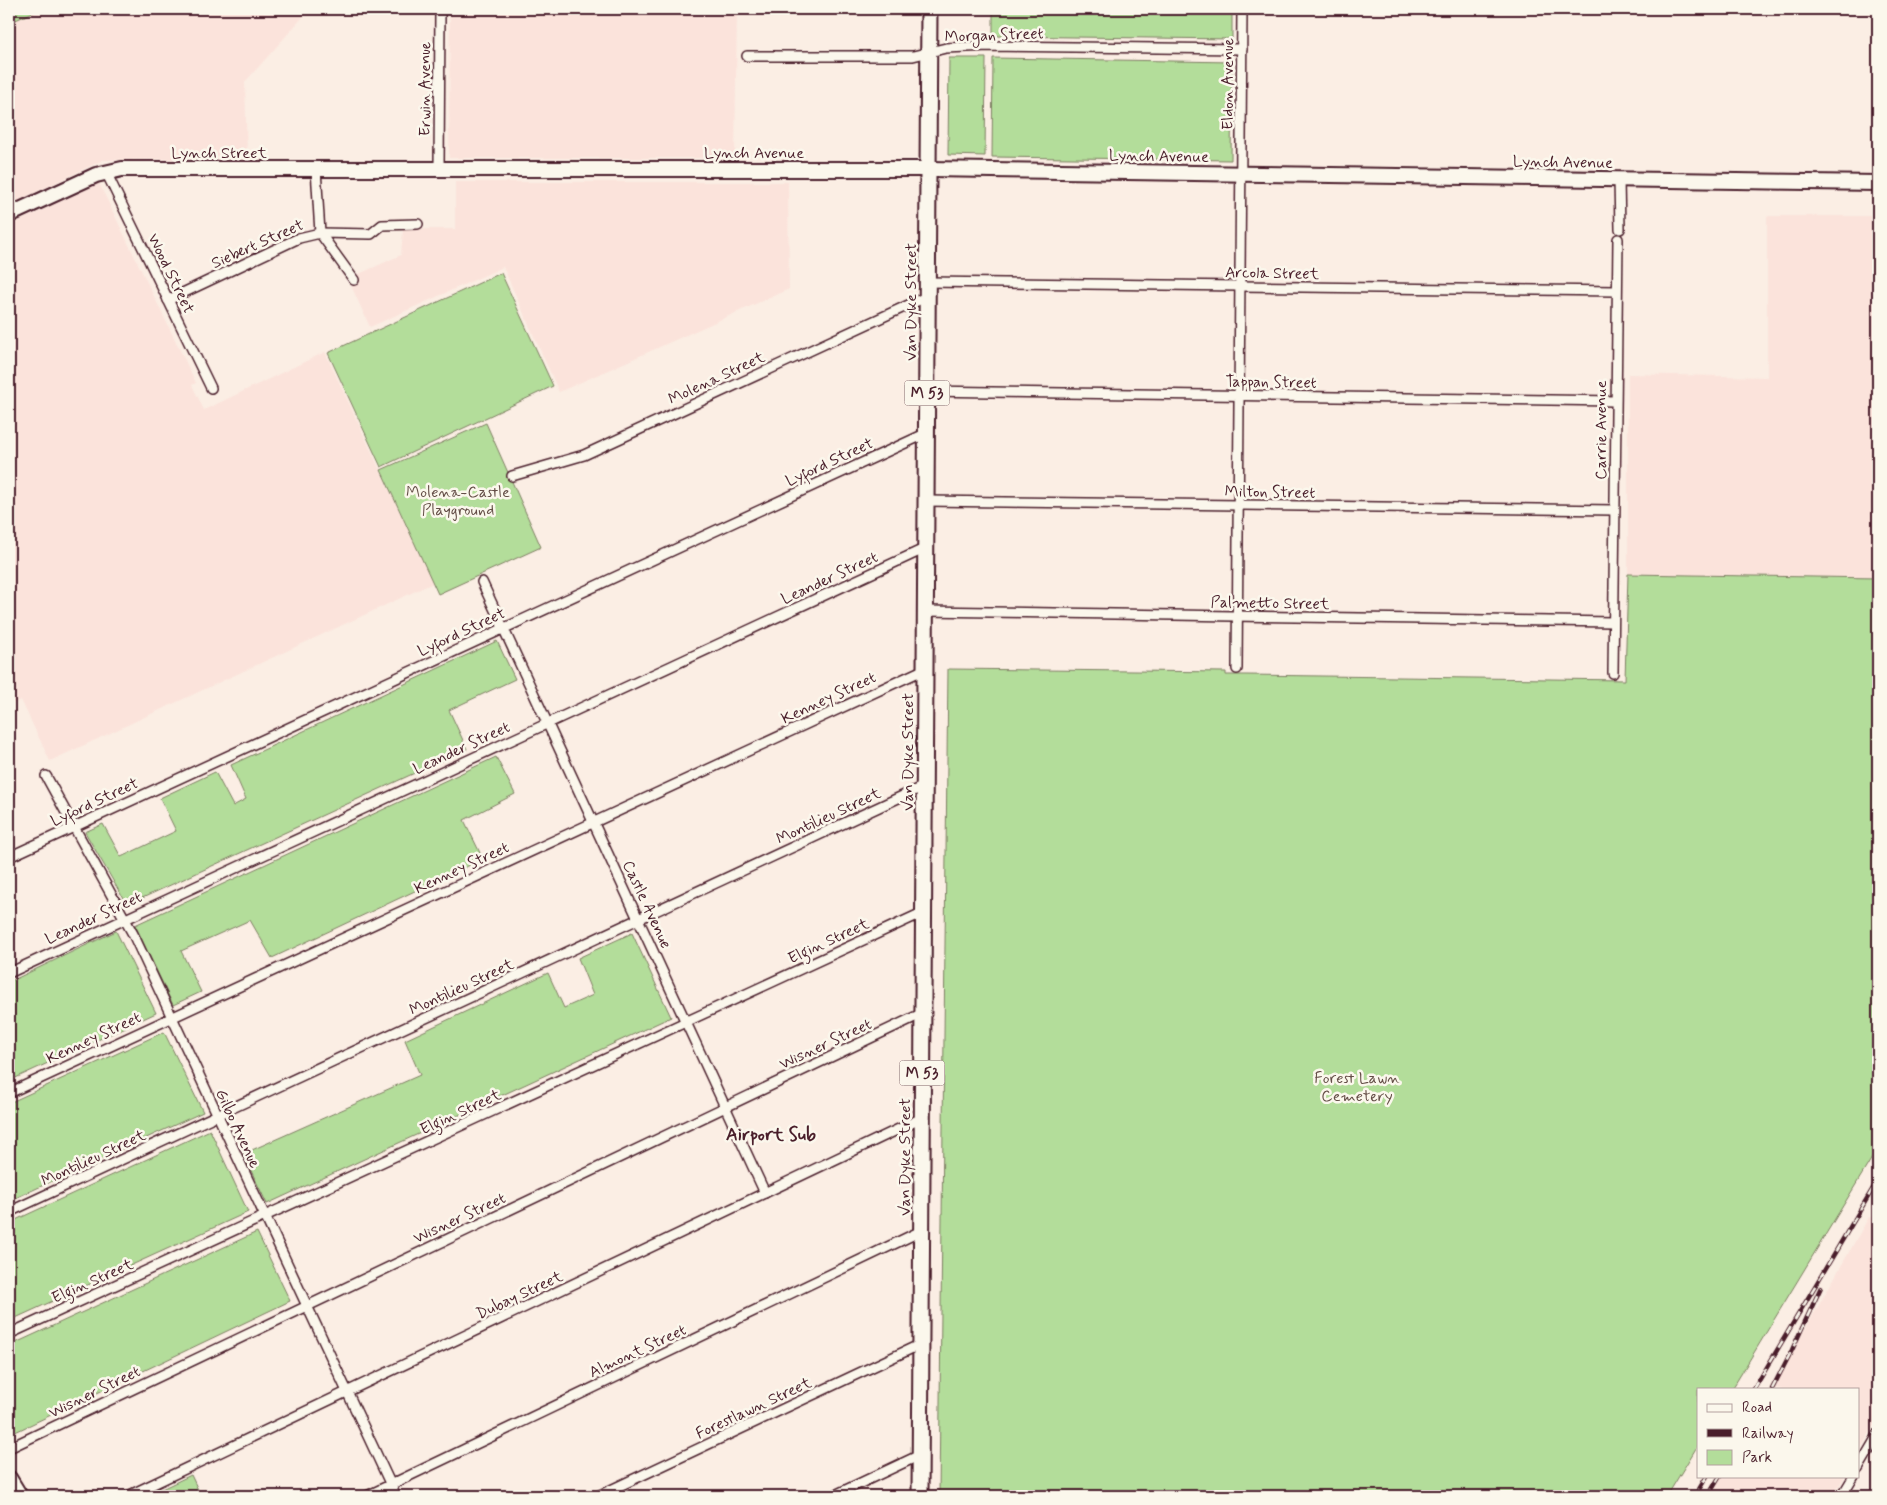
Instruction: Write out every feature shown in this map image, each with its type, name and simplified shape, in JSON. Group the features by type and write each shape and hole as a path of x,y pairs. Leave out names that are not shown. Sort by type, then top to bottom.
{"main road":[{"name":"Van Dyke Street","path":"920,1496 929,9"}],"street":[{"name":"Erwin Avenue","path":"439,169 440,9"},
{"name":"Eldon Avenue","path":"1237,669 1236,506 1239,396 1242,9"},
{"name":"Morgan Street","path":"747,56 913,56 928,54 946,48 990,46 1242,49"},
{"name":"Lynch Street","path":"9,215 106,172 122,169 439,169"},
{"path":"316,169 320,233 354,280"},
{"name":"Lynch Avenue","path":"439,169 929,169 1878,183"},
{"name":"Wood Street","path":"106,172 210,388"},
{"path":"1620,180 1620,229"},
{"name":"Siebert Street","path":"168,300 299,238 320,233 371,234 382,225 418,224"},
{"name":"Carrie Avenue","path":"1613,673 1618,239"},
{"name":"Arcola Street","path":"928,289 1240,286 1616,292"},
{"name":"Molena Street","path":"512,476 584,455 928,289"},
{"name":"Tappan Street","path":"927,391 1615,401"},
{"name":"Lyford Street","path":"9,857 927,433"},
{"name":"Milton Street","path":"926,501 1614,510"},
{"name":"Leander Street","path":"9,973 926,548"},
{"name":"Castle Avenue","path":"482,582 765,1193"},
{"name":"Palmetto Street","path":"926,611 1613,622"},
{"name":"Kenney Street","path":"9,1093 925,668"},
{"name":"Gilbo Avenue","path":"46,776 125,919 396,1496"},
{"name":"Montilieu Street","path":"9,1212 924,786"},
{"name":"Elgin Street","path":"9,1334 265,1218 924,912"},
{"name":"Wisner Street","path":"9,1448 923,1013"},
{"name":"Dubay Street","path":"128,1496 922,1118"},
{"name":"Almont Street","path":"367,1496 921,1231"},
{"name":"Forestlawn Street","path":"598,1496 921,1344"},
{"path":"1860,1465 1878,1435"},
{"path":"833,1496 920,1455"},
{"path":"9,1478 20,1496"},
{"path":"1842,1496 1853,1478"}],"shaded area":[{"path":"9,9 310,9 245,82 247,158 103,160 9,205"},
{"path":"450,9 737,9 735,158 449,158"},
{"path":"455,182 788,182 789,289 559,392 503,267 370,327 348,279 401,255 403,229 455,229"},
{"path":"99,183 196,383 192,385 204,410 325,352 433,583 50,761 21,700 9,705 9,507 16,503 12,494 9,495 9,226"},
{"path":"1767,216 1878,216 1878,578 1628,574 1628,374 1767,377"},
{"path":"1869,1217 1878,1218 1878,1419 1860,1450 1860,1388 1772,1388"},
{"path":"1720,1478 1844,1478 1833,1496 1709,1496"}],"green space":[{"path":"9,9 40,9 9,23"},
{"path":"993,9 1232,9 1232,39 993,36"},
{"path":"949,58 986,58 985,156 948,155"},
{"path":"993,58 1232,62 1231,160 992,157"},
{"path":"501,273 553,386 381,467 328,353"},
{"name":"Molena-Castle Playground","path":"486,423 541,547 438,594 381,470"},
{"name":"Forest Lawn Cemetery","path":"1628,574 1878,578 1878,1148 1733,1388 1697,1388 1697,1447 1667,1496 939,1496 948,669 1226,672 1226,675 1625,680"},
{"path":"497,641 515,679 449,710 467,749 127,905 85,832 103,824 121,857 176,831 160,798 215,772 233,806 246,799 231,765"},
{"path":"496,757 515,794 464,820 483,859 272,958 250,920 181,951 201,992 173,1005 135,925"},
{"path":"116,931 156,1013 9,1081 9,982"},
{"path":"632,933 671,1017 267,1204 243,1154 420,1075 405,1040 548,973 564,1008 593,995 578,958"},
{"path":"164,1032 203,1112 9,1201 9,1103"},
{"path":"210,1130 248,1212 9,1321 9,1223"},
{"path":"257,1232 290,1301 9,1435 9,1346"},
{"path":"191,1475 201,1496 147,1496"}],"railway":[{"path":"1755,1388 1878,1180"},
{"path":"1773,1388 1821,1287"},
{"path":"1695,1496 1706,1478"},
{"path":"1708,1496 1719,1478"}],"district":[{"name":"Airport Sub","path":"771,1134"}]}
